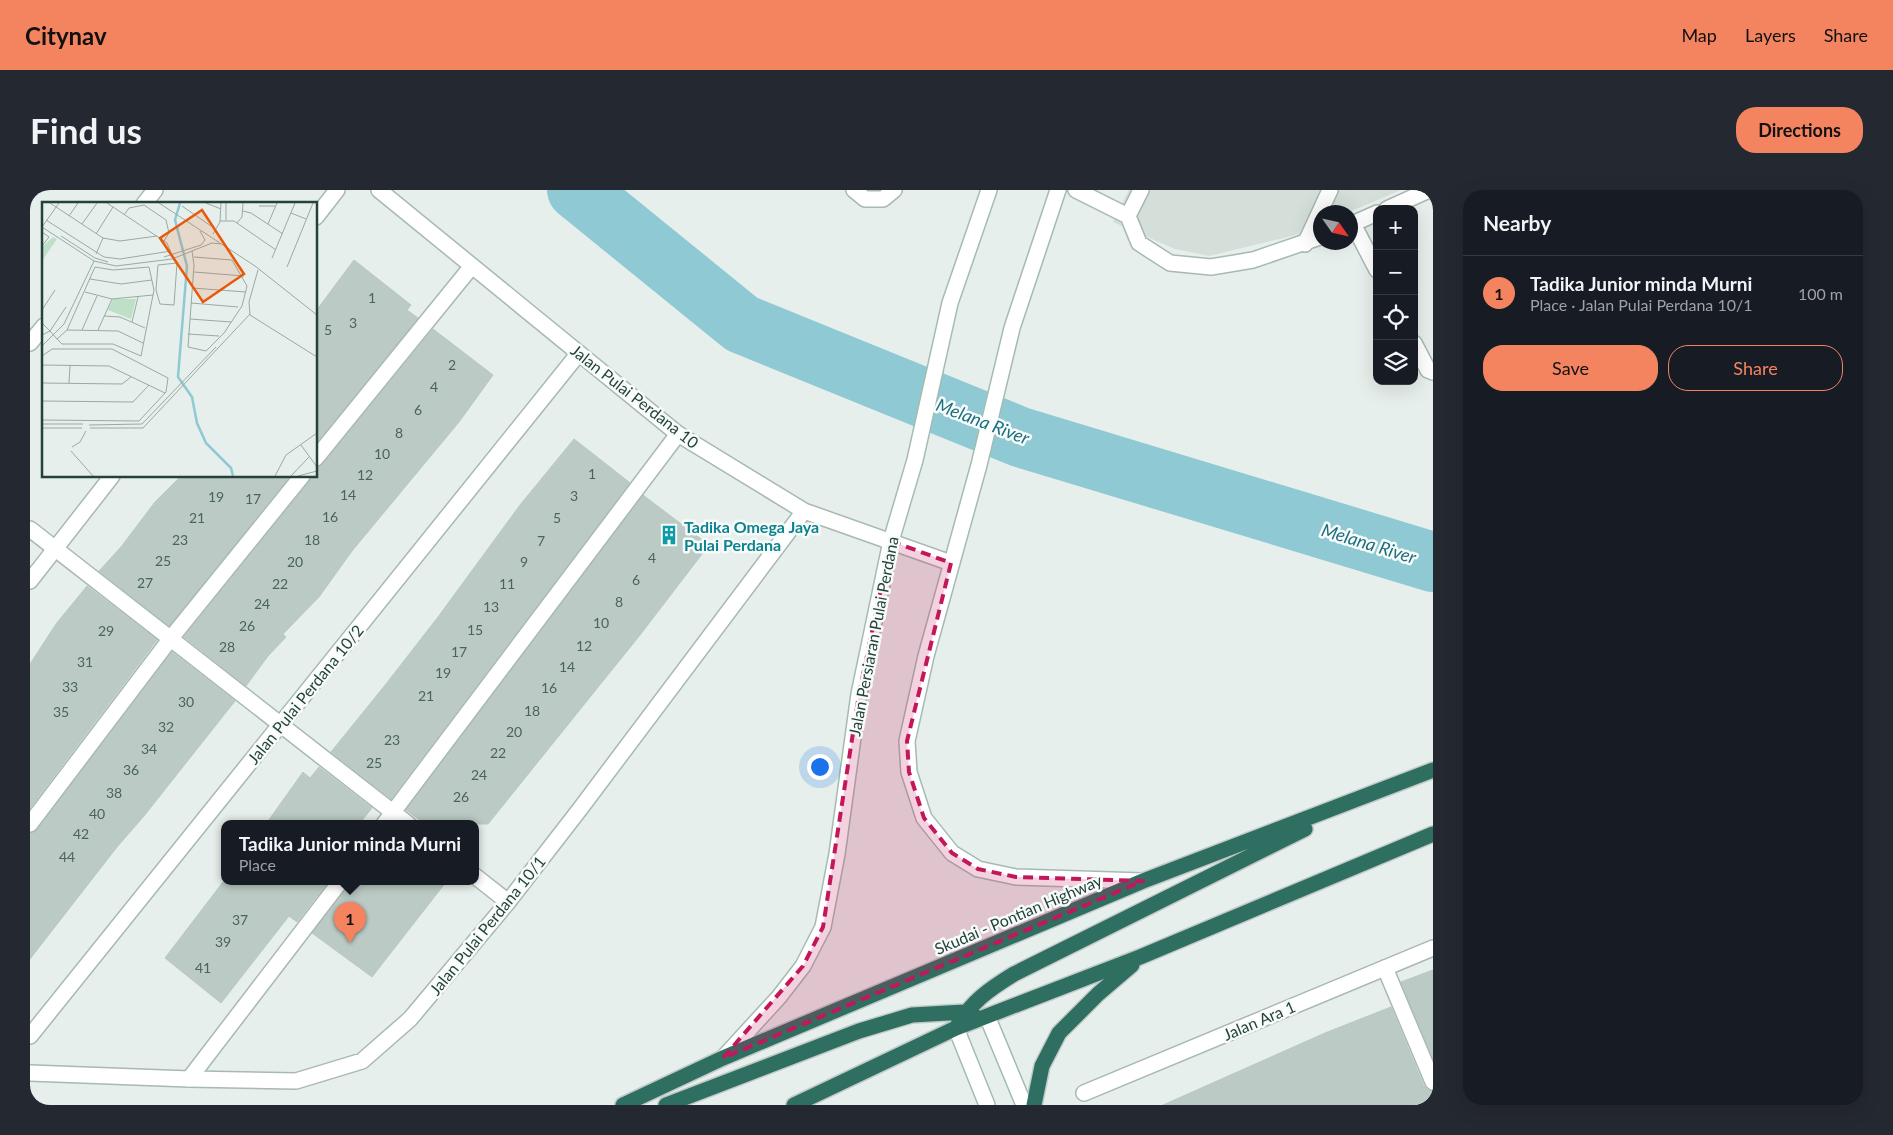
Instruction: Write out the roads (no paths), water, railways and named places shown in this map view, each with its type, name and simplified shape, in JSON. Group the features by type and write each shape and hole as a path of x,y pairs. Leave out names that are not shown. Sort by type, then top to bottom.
{"highway":[{"name":"Skudai - Pontian Highway","path":"623,1105 723,1058 1143,881 1433,770"},
{"path":"956,1028 965,1012 988,990 1014,974 1378,792"},
{"path":"794,1105 956,1028 1140,957 1433,834"},
{"path":"1034,1105 1042,1066 1059,1033 1098,994 1140,957"},
{"path":"666,1105 859,1031 912,1015 965,1012 987,1016"}],"street":[{"path":"146,202 155,190"},
{"path":"318,214 337,190"},
{"name":"Jalan Pulai Perdana 10","path":"379,190 678,434 804,510 951,563"},
{"path":"854,190 865,199 884,199 894,190"},
{"name":"Jalan Persiaran Pulai Perdana","path":"723,1058 779,997 803,966 823,927 837,854 859,694 890,541 915,460 950,303 989,190"},
{"path":"1058,190 1012,328 980,465 926,656 907,741 909,772 924,818 952,853 978,869 1016,877 1143,881"},
{"path":"1076,190 1128,216 1139,243 1170,263 1211,267 1253,260 1313,240"},
{"path":"1128,216 1141,190"},
{"path":"1304,244 1330,190"},
{"path":"1396,205 1429,190"},
{"path":"1358,221 1373,215"},
{"path":"1358,235 1373,263"},
{"path":"318,456 472,266"},
{"path":"30,343 42,328"},
{"path":"1418,349 1431,370"},
{"name":"Jalan Pulai Perdana 10/2","path":"30,1036 579,353"},
{"path":"30,529 281,724 389,818 678,434"},
{"path":"30,581 110,478"},
{"path":"30,824 171,638 300,478"},
{"name":"Jalan Pulai Perdana 10/1","path":"30,1073 296,1081 362,1061 410,1019 508,902 804,510"},
{"path":"479,879 508,902"},
{"path":"188,1079 338,885"},
{"name":"Jalan Ara 1","path":"1084,1093 1433,948"},
{"path":"1385,968 1433,1082"},
{"path":"987,1016 1024,1105"},
{"path":"956,1028 987,1105"}],"waterway":[{"name":"Melana River","path":"577,190 742,324 1020,437 1433,562"}],"place":[{"name":"Tadika Omega Jaya Pulai Perdana","path":"669,535"},
{"name":"Tadika Junior minda Murni","path":"350,943"}]}
